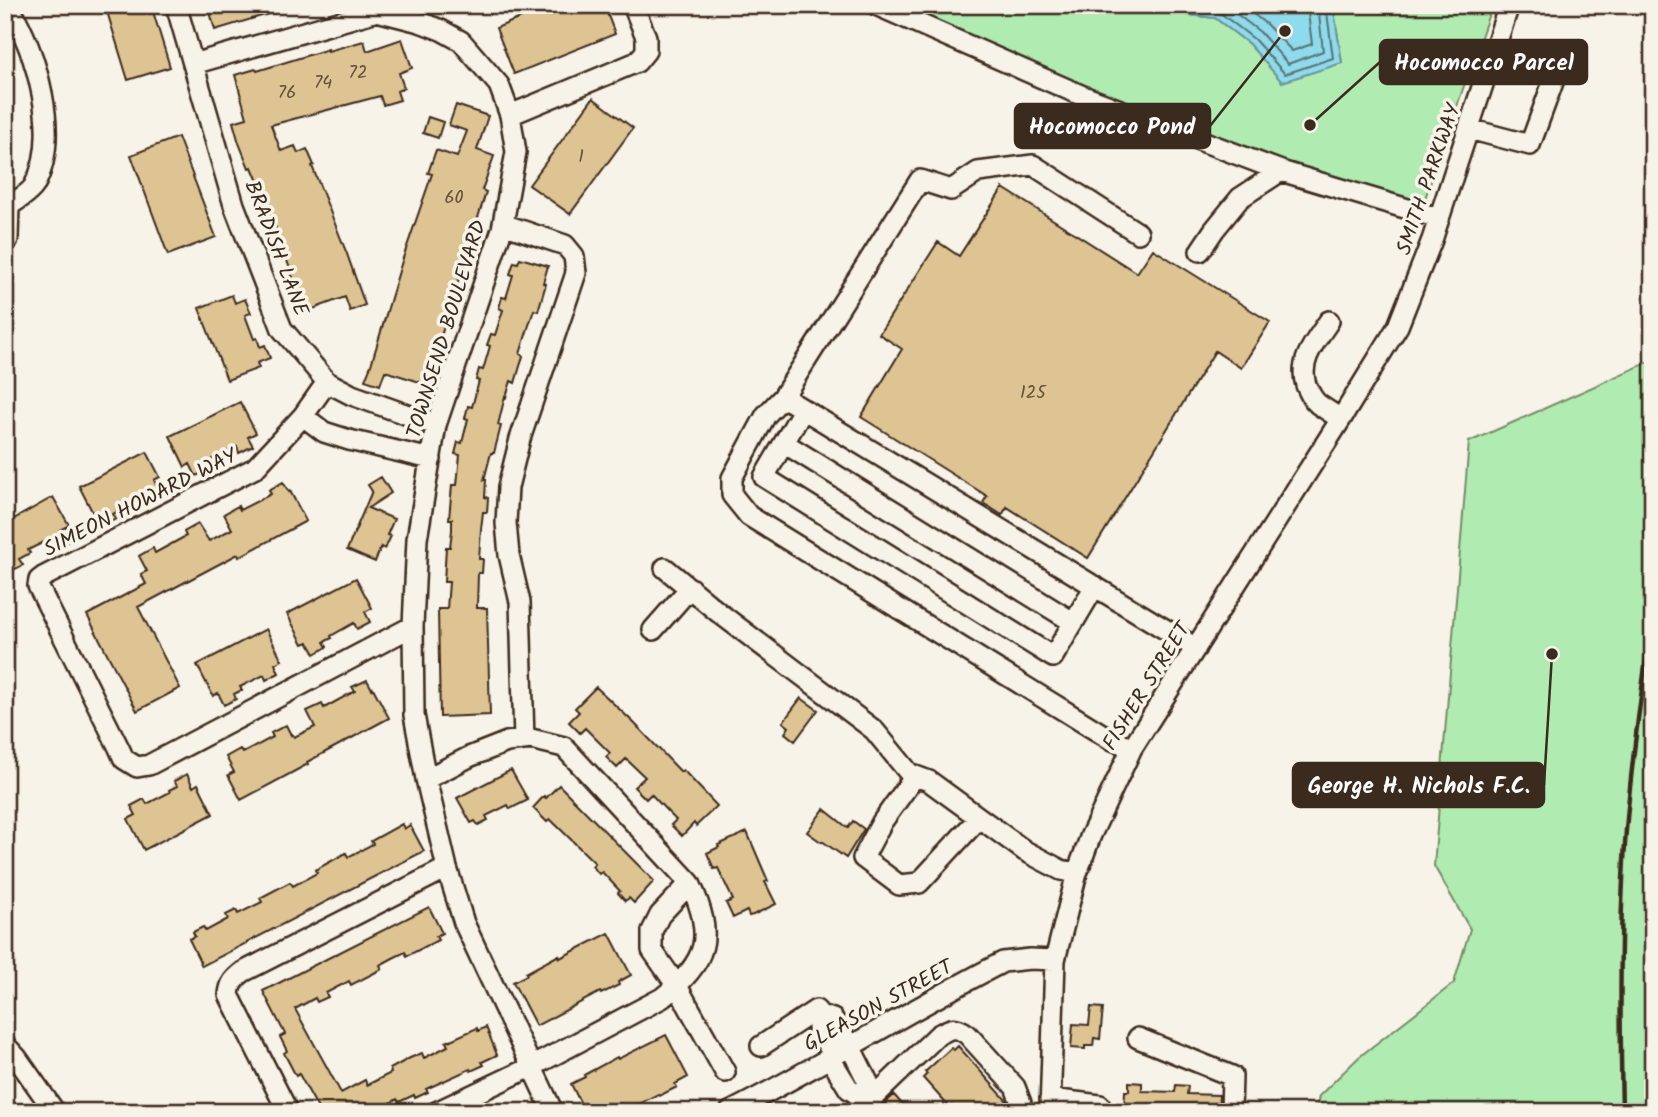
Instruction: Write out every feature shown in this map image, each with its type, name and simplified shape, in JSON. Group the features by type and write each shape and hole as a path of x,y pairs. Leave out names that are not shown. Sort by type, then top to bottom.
{"street":[{"path":"5,244 8,239 7,206 33,188 45,158 47,127 30,51 8,5"},
{"name":"BRADISH LANE","path":"176,5 234,205 282,329 327,382 352,395 436,425"},
{"path":"510,115 637,62 646,51 646,37 633,5"},
{"path":"876,5 1083,96 1281,170 1438,218"},
{"name":"SMITH PARKWAY","path":"1398,326 1417,280 1510,5"},
{"name":"TOWNSEND BOULEVARD","path":"192,64 377,8 442,30 461,41 499,85 510,115 516,152 503,224 436,425 417,539 413,626 414,715 447,868 464,923 553,1112"},
{"path":"1469,129 1530,145 1556,74"},
{"path":"1132,748 1110,739 749,516 732,495 732,478 766,415 783,397 920,180 951,190 978,172 1033,165 1138,233"},
{"path":"1200,251 1240,198 1281,170"},
{"path":"503,224 565,245 574,257 576,273 520,439 508,487 506,523 509,555 520,602 524,740"},
{"path":"1329,321 1304,362 1304,378 1309,393 1316,402 1341,419"},
{"name":"FISHER STREET","path":"1050,1105 1055,960 1077,873 1091,835 1132,748 1398,326"},
{"name":"SIMEON HOWARD WAY","path":"327,382 303,416 255,468 43,577 38,586 124,759 137,767 149,765 413,626"},
{"path":"783,397 1196,648"},
{"path":"803,410 764,477 1052,657 1095,586"},
{"path":"303,416 324,432 430,459"},
{"path":"784,443 1073,622"},
{"path":"665,568 874,730 910,774 929,781 1045,863 1077,873"},
{"path":"653,630 690,588"},
{"path":"426,779 469,757 507,742 531,739 564,747 690,883 701,906 705,941 697,963 663,998 531,1068 436,1112"},
{"path":"915,776 882,822 863,858 900,885 919,883 979,818"},
{"path":"288,1112 229,995 234,979 447,868"},
{"path":"690,883 660,915 652,931 652,950 677,986 725,1072"},
{"name":"GLEASON STREET","path":"730,1112 1003,962 1055,960"},
{"path":"761,1046 816,1010 820,1015 818,1028 838,1054 849,1089 860,1107 938,1035 958,1028 967,1034 1015,1087 1021,1103 1021,1112"},
{"path":"1138,1038 1231,1076 1231,1112"},
{"path":"5,1045 55,1112"},
{"path":"1050,1105 1100,1105 1100,1112"}],"green space":[{"path":"878,5 1146,5 1215,18 1249,44 1280,79 1342,63 1333,5 1492,5 1420,213 1281,170"},
{"path":"1653,360 1653,1112 1316,1112 1319,1096 1359,1057 1454,983 1470,929 1434,866 1469,442"}],"water":[{"path":"1146,5 1333,5 1342,63 1282,82 1249,44 1215,18"}],"building":[{"path":"105,5 151,5 170,67 128,80"},
{"path":"208,5 287,5 288,8 215,30"},
{"path":"553,5 604,5 615,34 514,74 496,28"},
{"path":"402,39 412,68 399,73 404,88 397,91 400,100 383,105 380,96 271,125 281,151 295,146 298,153 307,149 365,305 350,311 345,297 305,312 268,206 239,143 233,122 247,118 235,75 364,41 367,51"},
{"path":"593,98 633,128 570,214 529,185"},
{"path":"456,105 488,116 477,150 494,156 482,190 486,192 426,384 385,371 380,385 365,380 432,174 428,173 436,150 457,157 467,131 449,125"},
{"path":"428,117 443,122 438,138 423,133"},
{"path":"178,137 216,237 168,255 131,155"},
{"path":"1003,188 1137,273 1153,249 1270,322 1241,368 1215,351 1088,558 1007,507 1002,515 983,503 987,496 861,417 902,349 879,334 938,242 959,256"},
{"path":"520,258 548,266 538,311 534,310 520,354 523,356 515,383 511,381 505,396 498,425 501,426 484,480 485,497 488,498 487,512 483,512 481,529 479,559 483,559 482,573 478,573 477,608 487,608 490,715 440,717 438,609 447,609 449,582 444,582 446,547 450,547 452,485 457,485 460,455 455,454 458,442 462,443 468,406 472,407 479,381 476,380 479,369 483,370 490,346 487,345 491,334 495,335 503,310 499,308 502,297 506,298 514,262 518,263"},
{"path":"232,295 235,303 245,299 251,313 245,315 254,339 257,338 260,347 265,345 270,358 257,363 259,368 227,380 199,308"},
{"path":"240,402 256,433 248,437 253,446 239,453 237,447 213,459 214,461 206,465 209,470 196,476 190,464 185,467 170,436"},
{"path":"147,452 160,477 154,480 161,495 147,503 145,498 113,514 116,519 101,526 79,486"},
{"path":"381,477 391,493 368,508 394,519 387,535 391,536 385,549 381,547 375,562 347,550 372,491 368,485"},
{"path":"283,482 306,521 138,607 180,688 137,711 87,615 146,584 141,574 147,571 139,556 153,548 155,553 186,536 184,532 198,524 209,541 232,529 224,514 238,506 240,510 271,494 269,490"},
{"path":"53,497 69,525 60,530 67,542 54,550 48,540 28,550 30,553 19,559 23,565 9,572 5,565 5,524"},
{"path":"356,578 372,608 365,612 370,622 357,629 354,623 331,636 332,638 324,642 327,647 315,654 308,642 303,644 287,614"},
{"path":"266,629 282,660 275,664 279,673 266,680 264,675 240,687 242,690 234,694 236,699 224,705 218,693 213,696 197,665"},
{"path":"367,680 389,718 241,800 228,775 234,772 226,757 240,749 243,753 273,737 271,733 286,725 294,737 315,727 307,711 322,704 324,708 355,691 352,687"},
{"path":"596,687 717,806 682,836 671,825 676,820 651,794 646,799 634,787 645,777 626,759 617,768 606,757 610,753 585,728 580,733 569,722 579,712 575,708"},
{"path":"801,698 818,710 795,741 785,733 789,727 783,722"},
{"path":"511,770 528,800 510,809 508,805 486,816 488,820 478,825 475,821 471,823 457,798"},
{"path":"187,774 193,787 198,784 213,814 144,850 128,819 136,815 131,806 144,799 147,804 170,792 169,790 177,786 174,781"},
{"path":"559,785 654,881 634,903 629,898 625,901 618,893 620,891 602,872 599,874 592,866 595,863 550,819 547,822 533,808"},
{"path":"824,809 848,828 853,821 864,829 846,858 807,832"},
{"path":"402,824 404,829 410,825 424,851 202,966 189,939 195,936 193,932 203,927 206,931 228,919 226,915 236,910 238,914 262,902 260,898 290,882 293,886 346,853 348,857 373,844 371,841"},
{"path":"747,832 776,904 753,915 749,916 747,911 733,918 726,903 733,900 718,868 714,869 707,853"},
{"path":"429,907 442,933 436,936 438,940 407,956 405,952 380,965 382,969 351,985 349,981 326,993 328,997 317,1002 315,998 295,1009 341,1093 365,1080 367,1085 391,1073 390,1069 410,1058 422,1053 424,1058 448,1046 446,1042 477,1028 478,1031 486,1027 497,1055 482,1062 484,1065 426,1089 428,1092 399,1102 397,1099 375,1112 320,1112 284,1053 287,1051 280,1037 285,1034 263,991"},
{"path":"609,933 631,975 618,982 619,985 601,994 600,992 536,1026 513,982 559,955 560,958"},
{"path":"1091,1007 1103,1008 1100,1039 1094,1038 1093,1046 1085,1046 1085,1049 1071,1048 1073,1024 1089,1025"},
{"path":"666,1035 688,1077 675,1084 677,1087 623,1112 585,1112 571,1084 617,1057 618,1059"},
{"path":"958,1046 1007,1101 1009,1105 1002,1112 957,1112 952,1106 950,1108 923,1078 927,1074 925,1072 951,1048 954,1050"},
{"path":"1129,1082 1142,1083 1142,1091 1175,1092 1176,1085 1188,1086 1187,1094 1219,1095 1218,1112 1124,1112 1125,1091 1129,1091"},
{"path":"894,1095 909,1112 874,1112 884,1104"}],"railway":[{"path":"1622,1112 1621,971 1624,865 1634,748 1653,613"}],"place":[{"name":"Hocomocco Pond","path":"1285,31"},
{"name":"Hocomocco Parcel","path":"1310,125"},
{"name":"George H. Nichols F.C.","path":"1552,654"}]}
